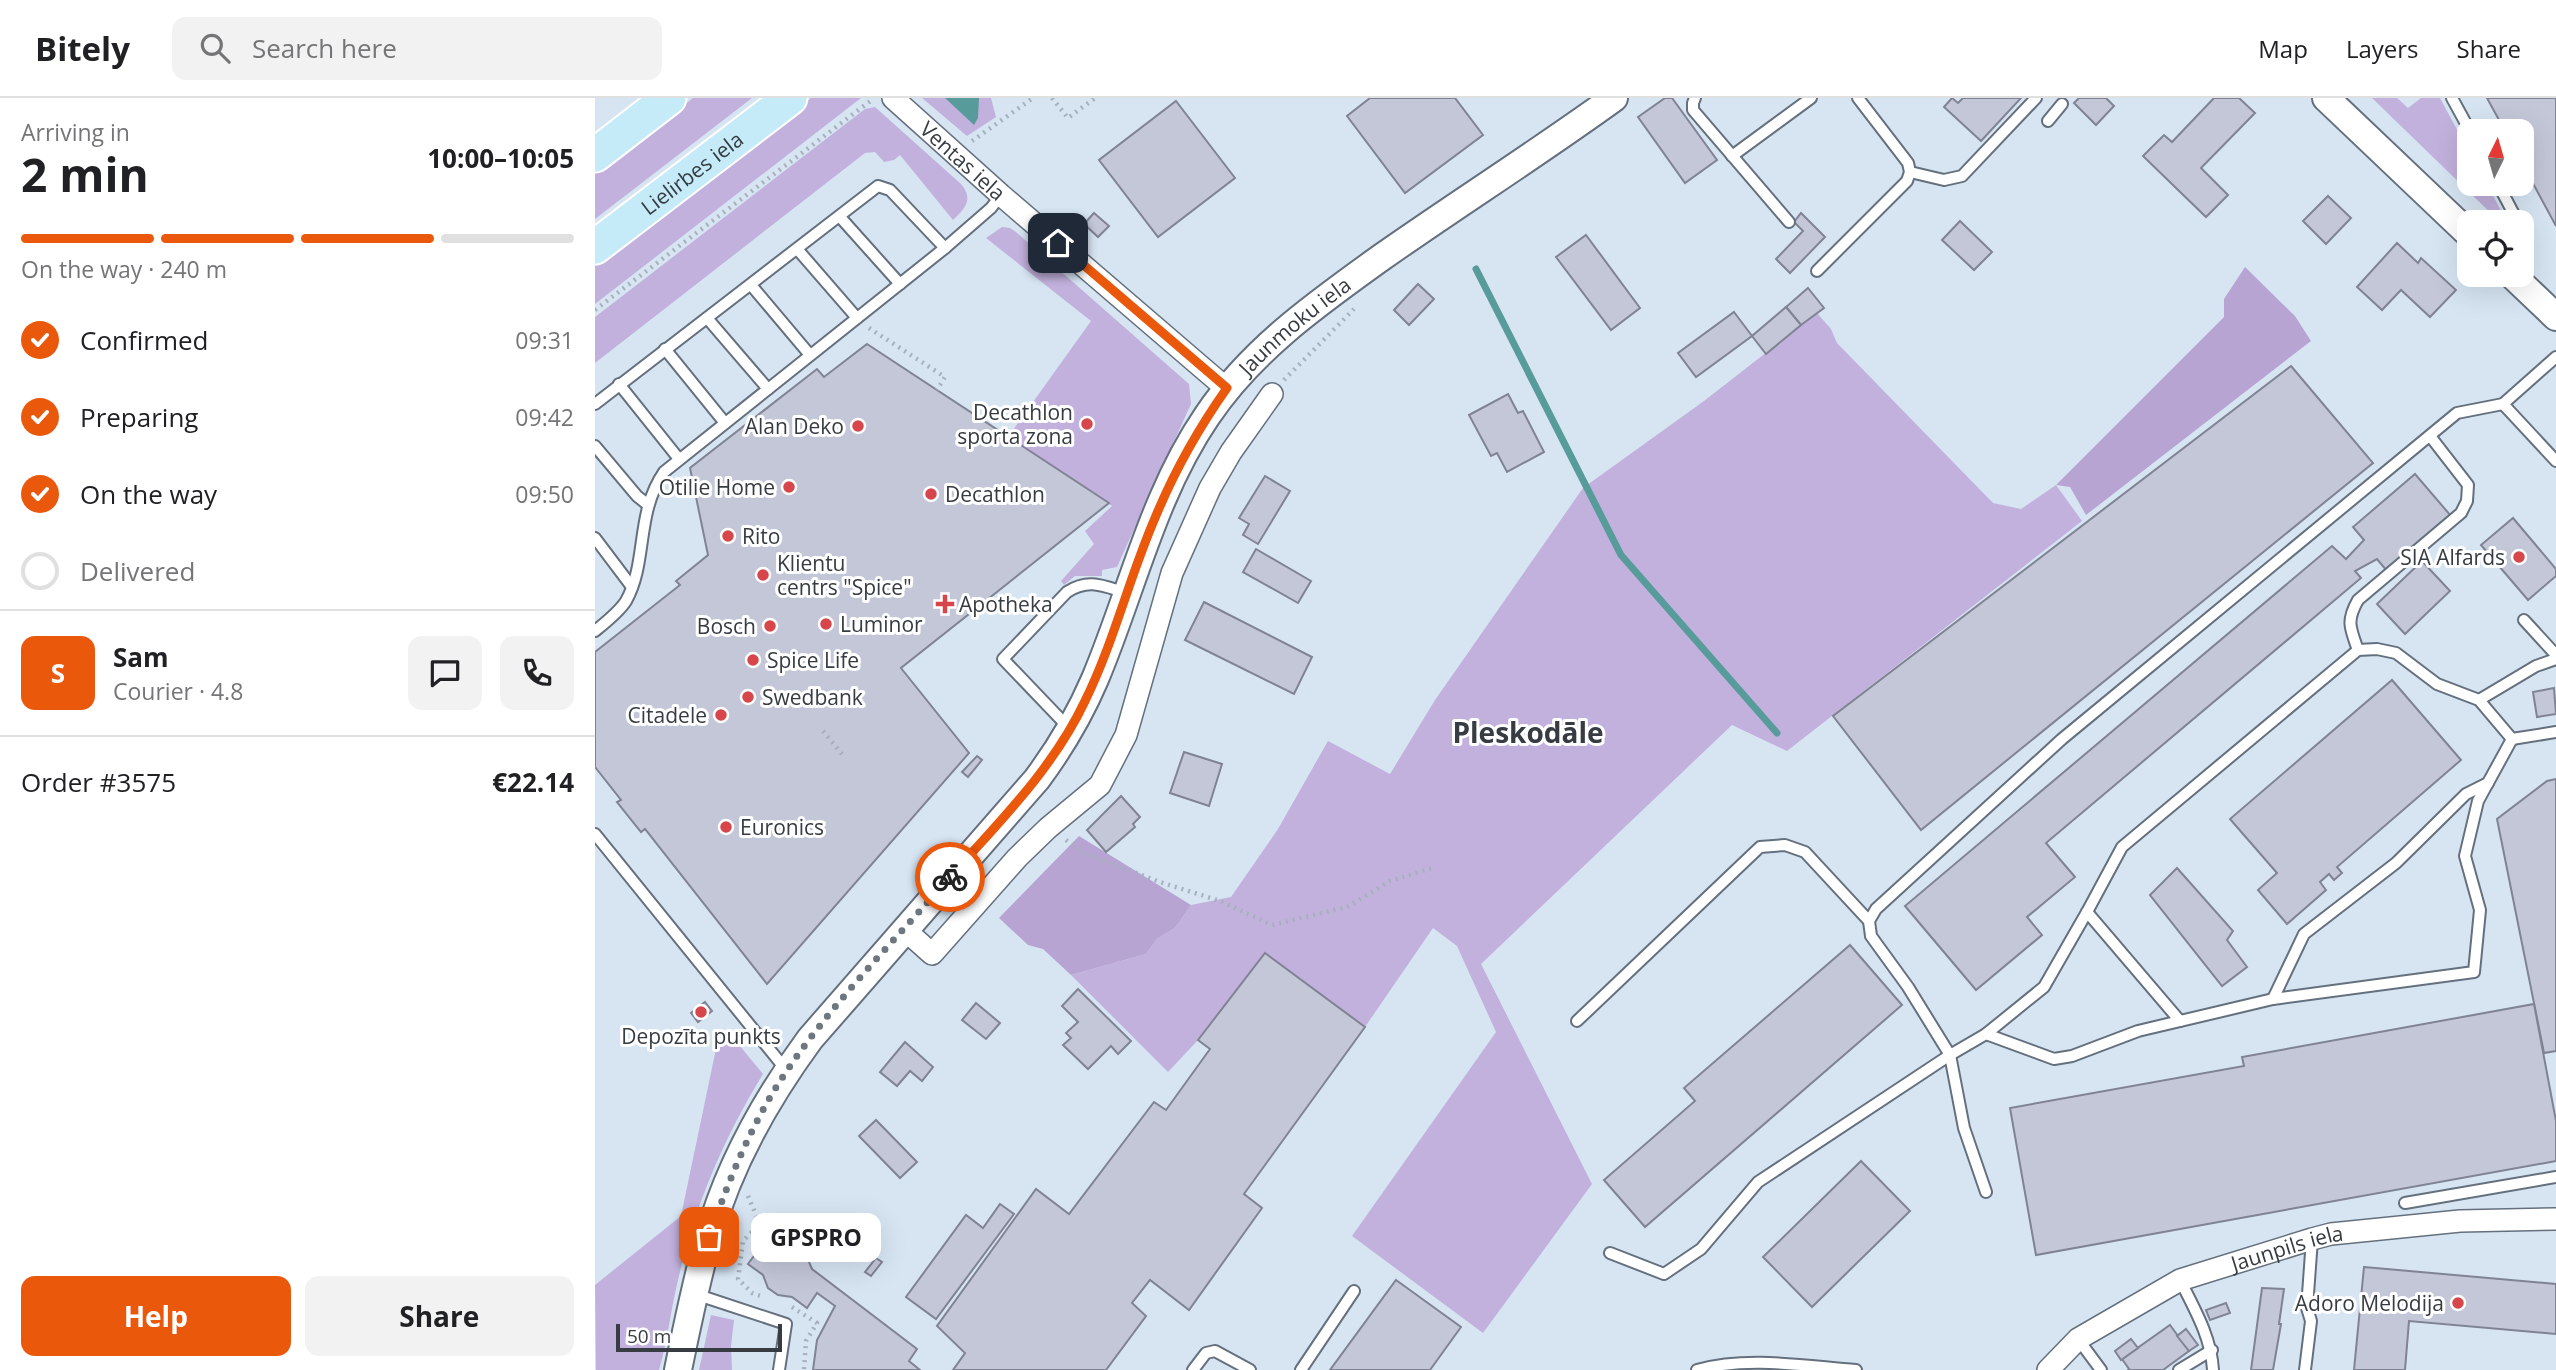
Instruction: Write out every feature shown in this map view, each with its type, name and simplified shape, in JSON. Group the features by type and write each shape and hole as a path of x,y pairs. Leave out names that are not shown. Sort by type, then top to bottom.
{"main road":[{"path":"595,155 669,98"},
{"path":"595,230 764,98"},
{"name":"Lielirbes iela","path":"595,247 790,98"}],"street":[{"name":"Ventas iela","path":"893,98 1001,195 1227,388"},
{"name":"Jaunmoku iela","path":"678,1370 709,1237 747,1140 786,1071 841,1000 1037,779 1070,729 1095,679 1154,519 1185,453 1227,388 1269,344 1319,302 1614,98"},
{"path":"2326,98 2457,223"},
{"path":"2525,287 2556,317"},
{"name":"Jaunmoku iela","path":"904,929 932,954 1017,858 1100,785 1126,735 1172,573 1210,488 1237,443 1272,394"},
{"path":"1139,561 1172,573"},
{"name":"Jaunpils iela","path":"2048,1370 2078,1339 2180,1280 2312,1239 2331,1234 2460,1221 2556,1219"}],"lane":[{"path":"1695,98 1693,110 1789,222"},
{"path":"1732,156 1811,98"},
{"path":"1817,271 1907,181 1910,172 1908,163 1858,98"},
{"path":"1910,172 1944,180 1962,176 2036,98"},
{"path":"2452,98 2463,119"},
{"path":"2048,121 2062,100"},
{"path":"595,404 878,186 890,190 945,248"},
{"path":"595,631 624,604 632,587 647,504 664,472 810,355 861,321 900,284 991,208 1001,195"},
{"path":"840,217 900,284"},
{"path":"798,250 861,321"},
{"path":"751,285 810,355"},
{"path":"707,318 768,389"},
{"path":"665,349 725,423"},
{"path":"1869,921 1876,909 2062,739 2458,413 2503,404 2556,357"},
{"path":"619,384 679,459"},
{"path":"2503,404 2556,461"},
{"path":"2358,650 2350,629 2350,614 2358,600 2461,513 2467,501 2468,485 2430,436"},
{"path":"595,446 637,496 647,504"},
{"path":"595,538 632,587"},
{"path":"1070,729 1003,659 1067,592 1080,584 1097,584 1128,593"},
{"path":"2479,701 2536,666 2556,657 2524,620"},
{"path":"1609,1254 1664,1275 1701,1249 1758,1182 1986,1034 2044,987 2122,846 2358,650 2377,649 2396,653 2437,684 2479,701 2512,738"},
{"path":"2512,738 2556,732"},
{"path":"1986,1034 2054,1059 2072,1056 2138,1031 2273,999 2474,972 2480,910 2465,856 2478,801 2512,738"},
{"path":"2273,999 2304,934 2396,863 2466,794 2488,783"},
{"path":"595,834 786,1071"},
{"path":"1577,1021 1760,847 1785,845 1805,852 1869,921 1871,936 1908,986 1950,1055 1964,1128 1986,1192"},
{"path":"2087,912 2180,1021"},
{"path":"2405,1203 2556,1177"},
{"path":"2305,1370 2311,1321 2307,1308 2312,1239"},
{"path":"2180,1280 2205,1330 2212,1350 2213,1370"},
{"path":"1301,1370 1354,1291"},
{"path":"695,1294 786,1324 779,1370"},
{"path":"2078,1339 2101,1370"},
{"path":"2179,1370 2212,1350"},
{"path":"1193,1370 1206,1353 1215,1351 1250,1370"},
{"path":"1697,1370 1719,1364 1755,1363 1856,1370"}],"path":[{"path":"595,310 874,98"},
{"path":"969,144 1033,98"},
{"path":"1052,98 1068,118 1095,98"},
{"path":"1272,394 1299,362 1363,301"},
{"path":"861,321 945,377 937,390"},
{"path":"823,732 842,754"},
{"path":"1048,828 1084,853 1220,901 1272,925 1347,907 1390,881 1432,868"},
{"path":"747,1197 760,1224 744,1241 739,1279 752,1293 762,1297"},
{"path":"783,1304 794,1307 817,1323 806,1341 804,1370"}],"shaded area":[{"path":"693,98 752,98 595,219 595,173"},
{"path":"811,98 861,98 595,304 595,265"},
{"path":"922,98 991,98 996,117 967,136"},
{"path":"945,98 979,98 978,118 974,125"},
{"path":"2372,98 2397,98 2408,108 2421,98 2440,98 2457,130 2457,180"},
{"path":"875,107 965,189 966,204 953,220 900,155 894,160 884,162 875,152 865,153 595,363 595,317 865,109"},
{"path":"2473,196 2493,196 2501,210 2488,210"},
{"name":"Decathlon sporta zona","path":"1002,227 1016,232 1189,384 1191,404 1117,567 1102,570 1102,576 1075,576 1064,585 1061,581 1094,544 1085,531 1112,506 1008,437 1091,321 986,238"},
{"path":"2245,267 2295,316 2311,341 2086,515 2070,487 2056,485 2224,317 2224,299"},
{"path":"1817,313 1831,329 1837,343 1993,503 2021,509 2056,485 2082,521 1787,751 1732,725 1481,964 1592,1184 1483,1333 1352,1236 1496,1032 1457,946 1433,928 1365,1027 1264,953 1198,1040 1168,1072 1071,975 1146,954 1157,939 1175,928 1191,905 1231,897 1278,829 1328,741 1390,774 1435,700 1583,488 1704,401"},
{"path":"1079,836 1191,905 1175,928 1157,939 1146,954 1071,975 1043,949 1028,945 999,918"},
{"path":"730,1034 763,1074 724,1146 703,1197 676,1288 659,1370 596,1370 595,1285 681,1216 717,1044"},
{"path":"711,1315 734,1320 732,1370 699,1370"}],"building":[{"path":"1370,98 1455,98 1483,135 1405,193 1347,116"},
{"path":"1665,98 1672,98 1717,160 1685,183 1638,117"},
{"path":"1952,98 1958,103 1963,98 2021,98 1981,141 1944,107"},
{"path":"2079,98 2106,98 2114,106 2096,125 2074,103"},
{"path":"2214,98 2239,98 2255,113 2201,168 2228,195 2206,217 2143,156 2164,135 2172,142"},
{"path":"2487,98 2556,98 2556,226 2534,185 2534,119 2498,119"},
{"path":"1176,101 1235,178 1158,237 1099,160"},
{"path":"2328,196 2351,218 2326,244 2303,221"},
{"path":"1094,213 1109,226 1098,237 1084,224"},
{"path":"1801,213 1825,237 1790,273 1776,259 1803,231 1794,222"},
{"path":"1960,221 1992,252 1974,270 1942,240"},
{"path":"1586,235 1640,308 1611,330 1556,257"},
{"path":"2397,243 2418,263 2421,258 2456,290 2430,317 2401,290 2382,310 2357,287"},
{"path":"1418,284 1434,299 1409,325 1394,310"},
{"path":"1808,288 1824,308 1801,325 1786,307"},
{"path":"1786,307 1801,325 1766,354 1752,336"},
{"path":"1734,312 1752,336 1696,377 1678,353"},
{"name":"Spice Life","path":"867,344 1109,503 901,668 969,753 767,984 645,829 641,832 617,802 621,800 595,767 595,652 680,585 676,581 708,555 690,468 817,369 824,377"},
{"path":"2291,366 2373,463 1921,830 1833,716"},
{"path":"1508,394 1518,413 1523,411 1544,452 1507,472 1497,453 1491,456 1469,415"},
{"path":"2415,474 2451,516 2387,571 2377,559 2355,571 2361,578 2046,843 2075,877 2027,917 2042,935 1976,990 1905,906 2332,546 2346,559 2364,540 2353,527"},
{"path":"1265,476 1290,491 1258,544 1243,535 1249,524 1239,518"},
{"name":"SIA Alfards","path":"2513,518 2556,569 2556,576 2528,600 2481,545"},
{"path":"1256,549 1311,581 1298,603 1243,572"},
{"path":"2422,561 2450,591 2405,634 2377,604"},
{"path":"1204,602 1312,657 1294,694 1185,640"},
{"path":"2392,680 2461,760 2337,867 2342,873 2334,880 2329,874 2320,882 2326,890 2287,924 2258,890 2277,873 2230,819"},
{"path":"2554,688 2556,714 2537,717 2533,692"},
{"path":"1184,752 1222,764 1209,806 1170,793"},
{"path":"977,756 982,760 968,777 962,772"},
{"path":"2556,779 2556,1051 2544,1053 2497,819 2547,781"},
{"path":"1121,796 1140,817 1133,824 1135,827 1106,852 1087,830"},
{"path":"2177,868 2233,931 2227,940 2247,967 2222,986 2150,895"},
{"path":"1850,945 1902,1005 1645,1227 1604,1180 1695,1101 1684,1088"},
{"path":"1265,953 1365,1027 1244,1194 1262,1208 1189,1310 1150,1280 1132,1303 1146,1316 1106,1370 953,1370 965,1353 937,1326 1036,1189 1069,1214 1154,1102 1166,1110 1210,1049 1198,1040"},
{"path":"1078,989 1131,1041 1118,1054 1111,1046 1088,1069 1063,1045 1071,1038 1066,1033 1078,1022 1062,1006"},
{"name":"Depozīta punkts","path":"705,1002 712,1011 698,1022 691,1013"},
{"path":"976,1003 1000,1023 986,1039 962,1020"},
{"path":"2534,1004 2556,1121 2556,1161 2036,1255 2010,1108 2244,1066 2242,1057"},
{"path":"905,1042 933,1067 922,1081 910,1071 897,1086 880,1072"},
{"path":"876,1120 917,1162 900,1178 859,1136"},
{"path":"1861,1161 1910,1211 1812,1307 1763,1257"},
{"path":"1000,1204 1014,1214 936,1319 906,1297 966,1215 983,1228"},
{"path":"768,1237 783,1247 800,1250 806,1255 812,1269 917,1349 909,1361 920,1370 813,1370 817,1340 835,1306 817,1293 807,1308 792,1297 778,1295 768,1288 763,1275 748,1264"},
{"path":"876,1258 882,1262 871,1276 865,1272"},
{"name":"Adoro Melodija","path":"2364,1267 2556,1284 2556,1334 2409,1321 2405,1370 2354,1370"},
{"path":"1396,1280 1461,1327 1430,1370 1330,1370"},
{"path":"2262,1288 2284,1289 2281,1324 2273,1370 2251,1370"},
{"path":"2226,1303 2230,1313 2210,1320 2206,1310"},
{"path":"2170,1325 2189,1351 2163,1370 2128,1370 2122,1359"},
{"path":"2186,1329 2198,1345 2189,1351 2177,1336"},
{"path":"2131,1339 2138,1348 2121,1360 2115,1351"}],"waterway":[{"path":"1476,269 1621,555 1777,733"}],"way so far":[{"path":"709,1237 747,1140 786,1071 841,1000 950,877"}],"place":[{"name":"Decathlon sporta zona","path":"1087,424"},
{"name":"Alan Deko","path":"858,426"},
{"name":"Otilie Home","path":"789,487"},
{"name":"Decathlon","path":"931,494"},
{"name":"Rito","path":"728,536"},
{"name":"SIA Alfards","path":"2519,557"},
{"name":"Klientu centrs \"Spice\"","path":"763,575"},
{"name":"Apotheka","path":"945,604"},
{"name":"Luminor","path":"826,624"},
{"name":"Bosch","path":"770,626"},
{"name":"Spice Life","path":"753,660"},
{"name":"Swedbank","path":"748,697"},
{"name":"Citadele","path":"721,715"},
{"name":"Euronics","path":"726,827"},
{"name":"Depozīta punkts","path":"701,1012"},
{"name":"GPSPRO","path":"709,1237"},
{"name":"Adoro Melodija","path":"2458,1303"}],"district":[{"name":"Pleskodāle","path":"1528,732"}],"route":[{"path":"950,877 1037,779 1084,704 1154,519 1185,453 1227,388 1058,243"}]}
